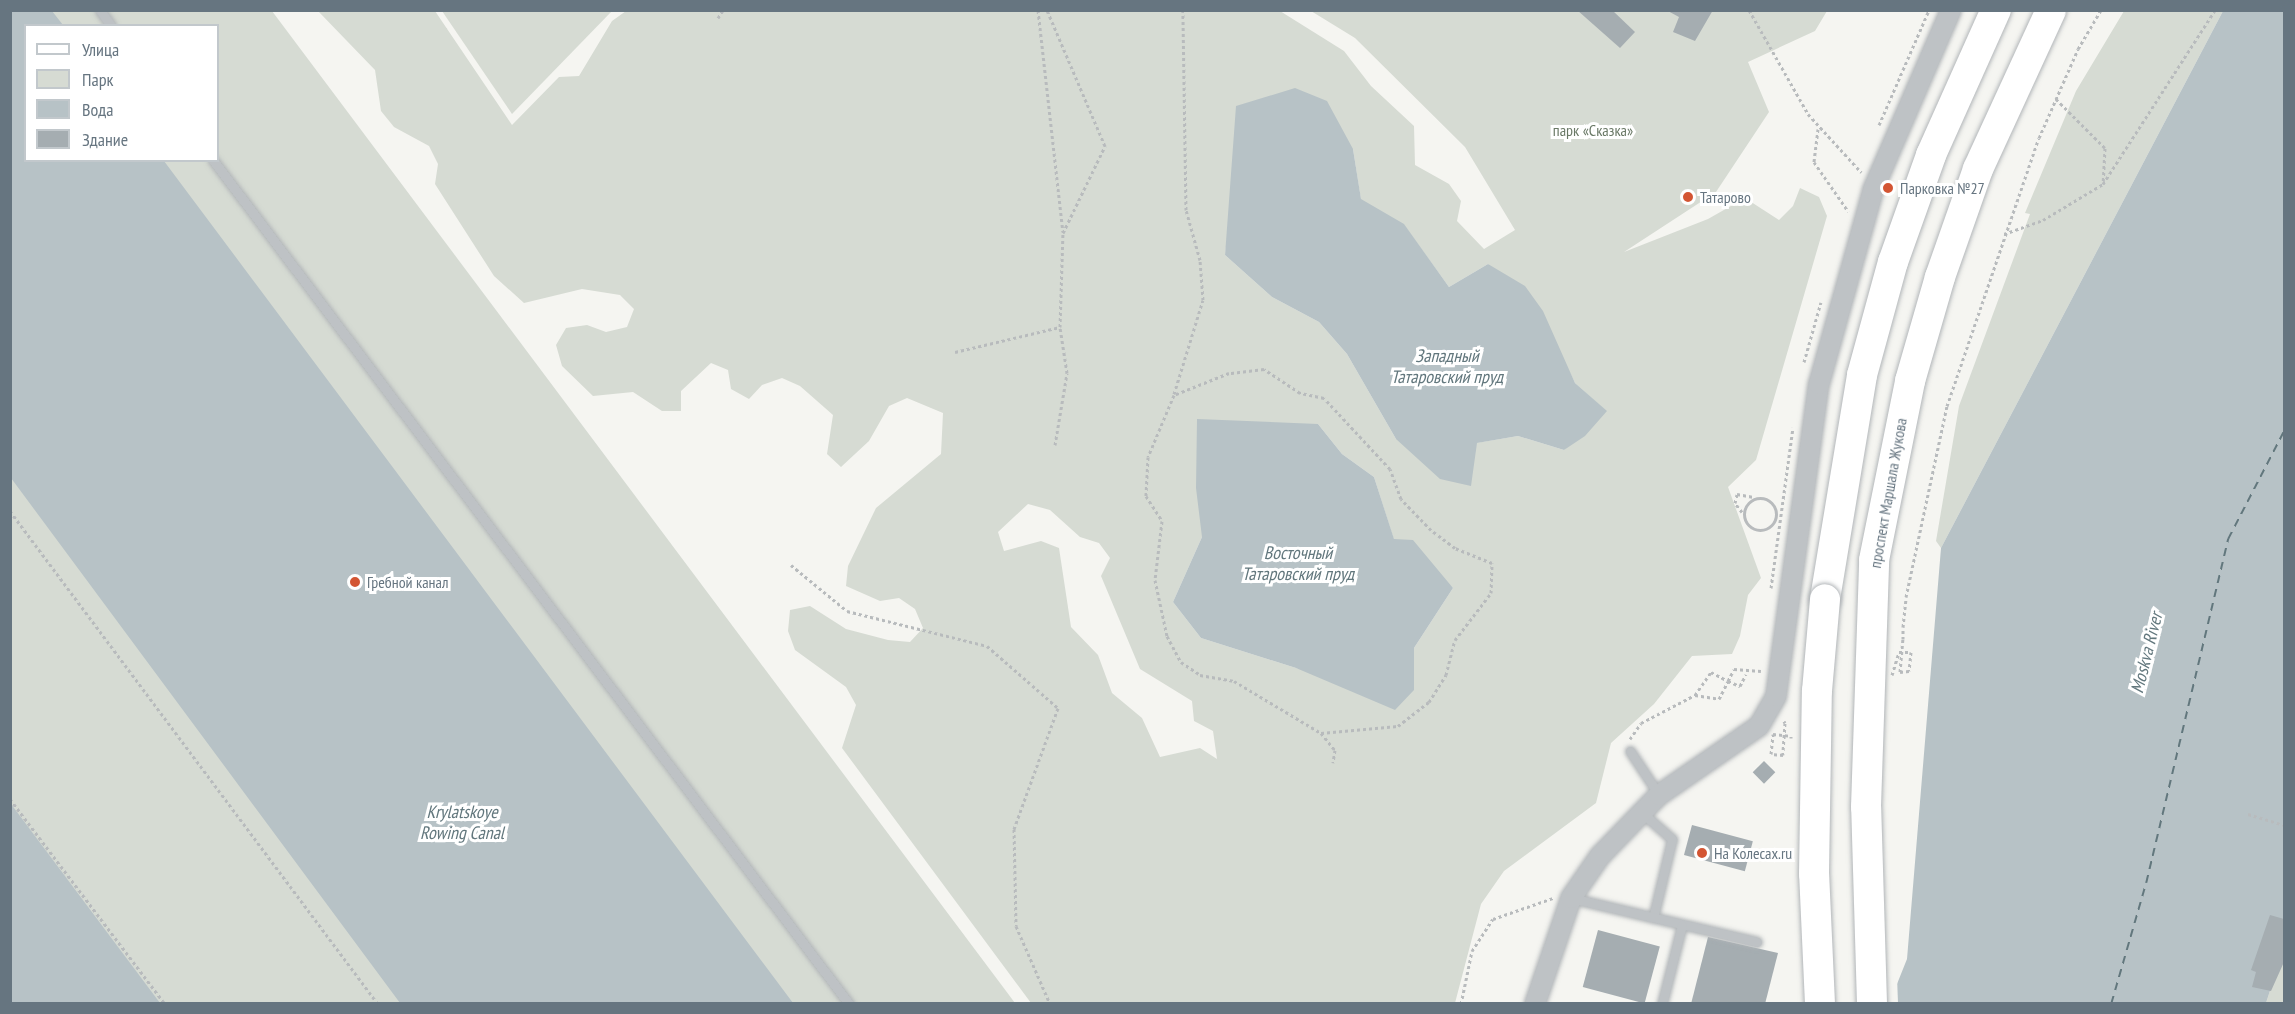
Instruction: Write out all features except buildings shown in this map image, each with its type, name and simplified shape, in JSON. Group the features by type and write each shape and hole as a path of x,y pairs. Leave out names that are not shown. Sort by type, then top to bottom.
{"main road":[{"path":"1820,1004 1814,874 1817,691 1836,520 1862,375 1893,262 1931,155 1996,10"},
{"name":"проспект Маршала Жукова","path":"1872,1004 1868,651 1884,505 1910,381 1940,277 1978,169 2051,10"}],"street":[{"path":"1535,1004 1562,895 1640,811 1659,795 1743,741 1759,726 1776,696 1819,384 1873,190 1951,10"}],"lane":[{"path":"100,10 110,24"},
{"path":"215,162 849,1004"},
{"path":"1630,751 1659,795"},
{"path":"1640,811 1672,839 1653,918"},
{"path":"1562,895 1757,942"},
{"path":"1662,1004 1682,925"}],"path":[{"path":"718,18 723,10"},
{"path":"1038,10 1063,233 1060,327 1066,373 1055,445"},
{"path":"1047,10 1105,146 1063,233"},
{"path":"1183,10 1186,210 1200,260 1203,300 1174,395 1148,457 1146,496 1162,521 1155,580 1167,636 1181,662 1200,675 1234,681 1322,733 1335,750 1333,763"},
{"path":"1749,10 1818,129 1861,172"},
{"path":"1877,130 1929,10"},
{"path":"1896,674 1899,652 1905,652 1911,652 1909,671 1900,672 1901,661 1902,650 1903,627 1907,587 1947,406 2004,234 2056,99 2101,10"},
{"path":"2004,234 2043,220 2103,184 2215,10"},
{"path":"2056,99 2105,147 2103,184"},
{"path":"1818,129 1814,162 1849,212"},
{"path":"1858,182 1865,162"},
{"path":"1845,224 1852,202"},
{"path":"1803,370 1824,291"},
{"path":"956,352 1060,327"},
{"path":"1174,395 1229,373 1264,369 1300,393 1324,398 1390,468 1401,499 1431,530 1455,548 1492,563 1491,592 1455,640 1446,675 1429,702 1398,726 1322,733"},
{"path":"1770,598 1777,514 1795,414"},
{"path":"1737,494 1773,503 1777,514 1758,531 1746,523 1735,503 1737,494"},
{"path":"1742,512 1754,497"},
{"path":"10,511 378,1004"},
{"path":"791,565 847,611 987,646 1058,708 1014,829 1016,926 1050,1004"},
{"path":"1760,681 1764,659"},
{"path":"1695,695 1719,699 1734,669 1746,674 1762,670"},
{"path":"1630,751 1632,734 1641,723 1695,695 1711,672 1740,686 1746,674"},
{"path":"1785,723 1784,734 1784,744 1783,755 1771,754 1773,734 1782,735 1791,736 1791,755"},
{"path":"10,799 165,1004"},
{"path":"2248,814 2284,825"},
{"path":"1551,908 1562,895"},
{"path":"1461,1004 1472,951 1493,919 1562,895"}],"green space":[{"name":"Гребной канал","path":"10,11 272,11 1015,1003 11,1003"},
{"name":"парк «Сказка»","path":"318,11 435,11 512,125 559,77 579,76 612,21 626,11 1280,11 1344,51 1371,86 1414,126 1415,165 1449,184 1461,201 1457,221 1484,249 1515,230 1465,147 1355,38 1311,11 1827,11 1815,31 1748,62 1769,112 1716,192 1624,252 1708,219 1745,198 1779,220 1793,206 1800,188 1819,197 1827,216 1756,460 1728,487 1761,578 1748,595 1740,636 1732,654 1692,656 1654,704 1611,743 1596,803 1504,871 1481,904 1455,1003 1031,1003 842,748 856,705 846,687 795,650 788,631 790,610 810,606 846,629 888,640 910,642 923,628 915,609 899,598 880,601 846,586 848,566 876,508 941,454 943,413 907,398 889,406 869,441 841,467 827,454 833,415 800,386 782,378 762,385 749,399 731,389 728,370 711,363 681,391 681,411 662,411 633,392 593,396 562,366 556,345 566,328 587,325 606,332 627,327 634,309 620,295 582,289 524,303 494,276 435,184 438,164 429,146 394,127 381,111 375,70","holes":["1353,149 1361,200 1404,225 1449,287 1488,264 1559,351 1575,383 1606,411 1564,450 1518,436 1476,443 1396,439 1347,354 1319,322 1272,297 1225,255 1233,188","1318,424 1342,454 1374,477 1394,540 1453,588 1414,648 1413,690 1296,668 1201,638 1173,602 1202,537","1028,504 1050,510 1080,537 1099,543 1110,558 1101,576 1140,669 1192,701 1194,721 1213,731 1217,759 1200,748 1160,757 1142,718 1112,693 1098,655 1071,627 1059,548 1041,541 1004,551 998,532"]},
{"path":"442,11 612,11 512,114"},
{"path":"2124,11 2223,11 1941,548 1936,541 1959,406 2030,214 2025,213 2076,91"},
{"path":"2284,948 2284,1003 2266,1003"}],"water":[{"name":"Krylatskoye Rowing Canal","path":"10,11 52,11 62,24 24,24 24,162 165,162 793,1003 400,1003 11,478"},
{"name":"Moskva River","path":"2223,11 2284,11 2284,948 2266,1003 1889,1004 1907,959 1941,548"},
{"name":"Западный Татаровский пруд","path":"1295,88 1327,101 1353,149 1361,199 1404,224 1449,287 1488,264 1525,286 1543,311 1575,383 1607,411 1585,436 1564,450 1518,436 1477,443 1471,486 1440,479 1396,439 1347,354 1319,322 1272,297 1225,255 1236,106"},
{"name":"Восточный Татаровский пруд","path":"1197,419 1318,424 1342,454 1374,477 1394,539 1413,540 1453,588 1414,648 1414,690 1395,710 1296,668 1201,638 1173,602 1202,537 1196,488"},
{"path":"11,804 160,1003 11,1003"}],"pier":[{"path":"1897,977 1898,1003 1886,1004"}],"ferry route":[{"path":"2111,1004 2146,883 2228,539 2284,431"}],"place":[{"name":"Парковка №27","path":"1888,188"},
{"name":"Татарово","path":"1688,197"},
{"name":"Гребной канал","path":"355,582"},
{"name":"На Колесах.ru","path":"1702,853"}]}
